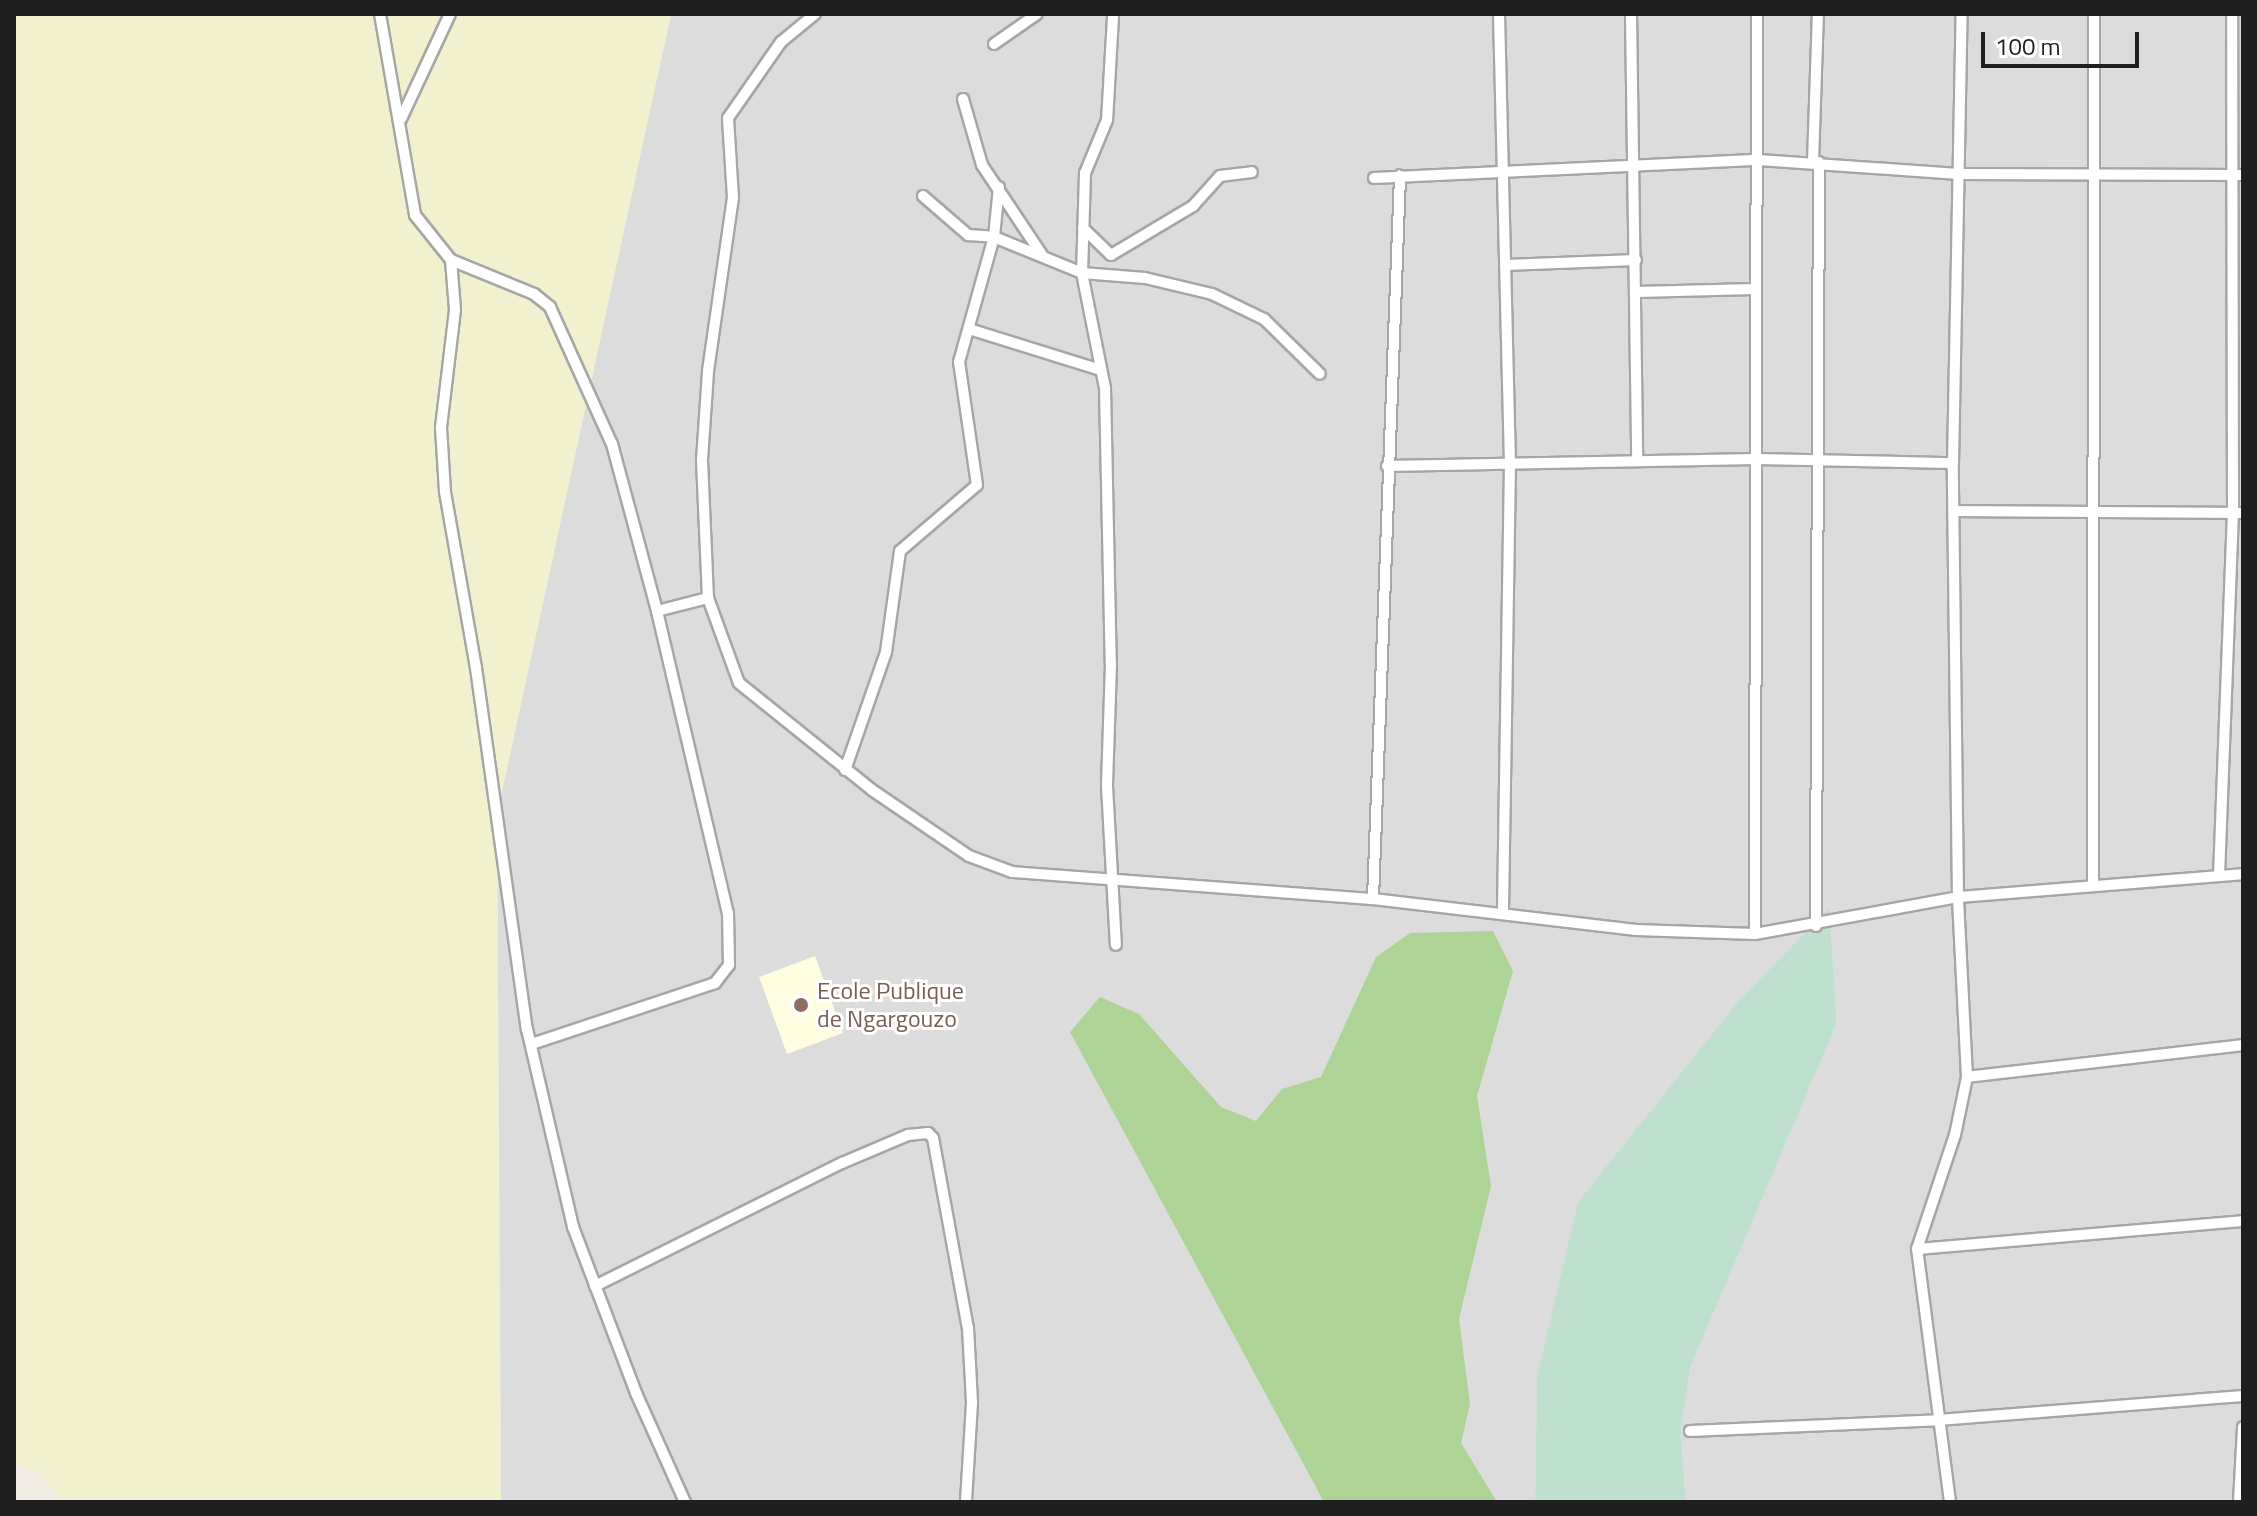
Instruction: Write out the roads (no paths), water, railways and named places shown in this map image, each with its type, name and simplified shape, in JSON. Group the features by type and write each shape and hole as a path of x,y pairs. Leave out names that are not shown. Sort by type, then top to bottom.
{"street":[{"path":"380,14 401,119 415,215 451,260 534,294 564,327 625,482 728,913 729,965 715,983 532,1044"},
{"path":"401,119 450,14"},
{"path":"815,14 781,42 728,118 733,198 708,371 702,460 708,598 739,683 845,770 969,856 1012,872 1115,877 1373,899 1636,930 1755,934 1816,926 1958,897 2243,874"},
{"path":"994,44 1037,14"},
{"path":"1499,14 1510,464 1503,913"},
{"path":"1631,14 1637,460"},
{"path":"1755,934 1754,289 1759,160 1757,14"},
{"path":"1816,926 1818,14"},
{"path":"1950,1502 1917,1249 1955,1135 1967,1077 1958,897 1953,463 1962,14"},
{"path":"2093,886 2094,14"},
{"path":"2219,876 2238,513 2237,175 2232,14"},
{"path":"1113,17 1107,120 1085,173 1082,273 1101,370 1110,534 1107,786 1115,877 1116,945"},
{"path":"963,99 982,165 1042,255"},
{"path":"1374,178 1759,160 1959,174 2237,175"},
{"path":"1083,228 1111,255 1193,206 1220,176 1252,172"},
{"path":"1373,899 1400,176"},
{"path":"845,770 886,652 900,551 977,485 960,389 959,362 994,237 999,187"},
{"path":"923,196 968,235 994,237 1082,273 1145,278 1212,294 1264,319 1320,374"},
{"path":"451,260 455,310 441,428 445,492 532,1044 573,1227 685,1502"},
{"path":"1505,265 1636,260"},
{"path":"1637,292 1754,289"},
{"path":"969,329 1101,370"},
{"path":"1387,466 1756,459 1953,463"},
{"path":"1954,511 2238,513"},
{"path":"657,611 708,598"},
{"path":"1967,1077 2243,1045"},
{"path":"595,1286 842,1163 908,1135 928,1133 933,1138 968,1328 972,1403 966,1502"},
{"path":"1917,1249 2243,1221"},
{"path":"1690,1431 1938,1420 2243,1396"},
{"path":"2239,1502 2243,1427"}],"place":[{"name":"Ecole Publique de Ngargouzo","path":"801,1005"}]}
